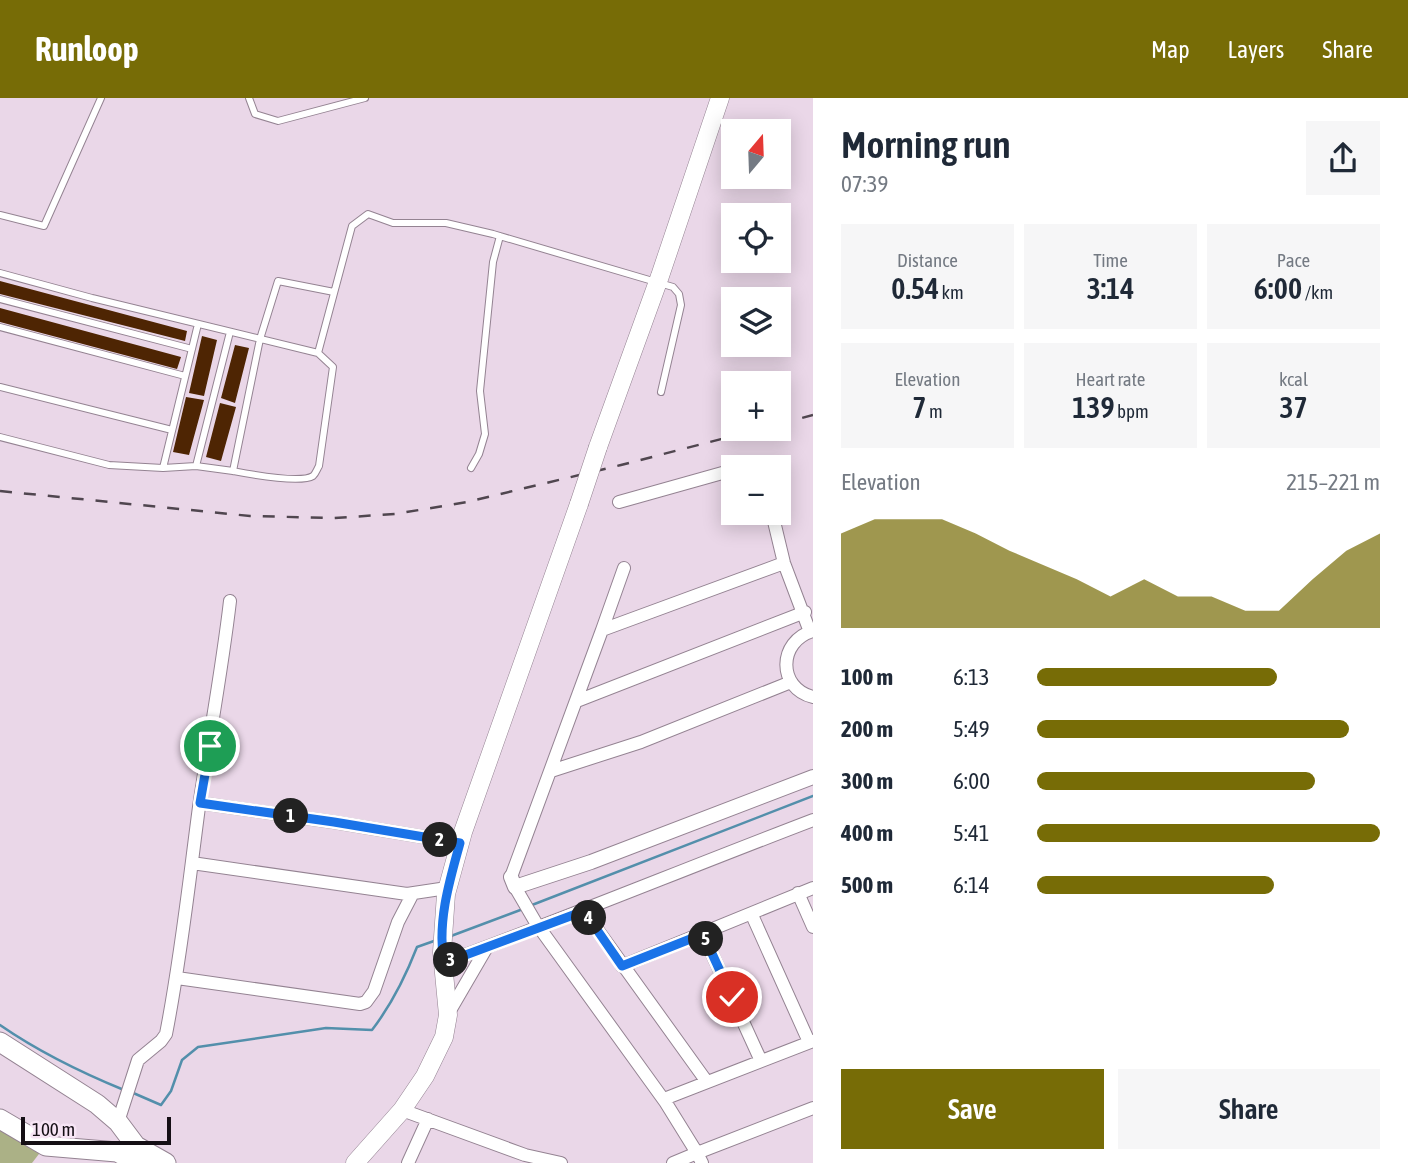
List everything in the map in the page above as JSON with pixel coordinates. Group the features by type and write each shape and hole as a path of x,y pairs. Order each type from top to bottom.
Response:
{"highway":[{"path":"0,1042 97,1104 118,1122 137,1154"},
{"path":"5,1124 46,1146 137,1154 166,1163"}],"main road":[{"path":"355,1163 402,1110 438,1054 444,1037 448,1015 443,957 447,891 460,843 720,98"}],"street":[{"path":"619,502 721,473"},
{"path":"775,525 784,563 812,631 800,636 788,652 786,662 791,682 798,690 813,697"},
{"path":"603,630 784,563"},
{"path":"624,568 513,882 538,925 664,1099 699,1158"},
{"path":"118,1122 138,1060 164,1038 177,978 230,601"},
{"path":"577,701 804,612"},
{"path":"551,771 641,742 791,682"},
{"path":"513,882 591,862 813,777"},
{"path":"200,803 460,843"},
{"path":"443,957 487,947 813,820"},
{"path":"192,863 412,895 447,891"},
{"path":"622,966 813,888"},
{"path":"798,893 813,927"},
{"path":"177,978 366,1003 374,991 398,922 412,895"},
{"path":"584,911 707,1082"},
{"path":"664,1099 811,1042 752,915"},
{"path":"703,934 761,1061"},
{"path":"448,1015 487,947"},
{"path":"673,1163 699,1158 813,1108"},
{"path":"402,1110 523,1159 561,1163"},
{"path":"408,1163 428,1119"}],"lane":[{"path":"0,215 44,226 101,98"},
{"path":"249,98 255,114 274,121 362,99"},
{"path":"318,353 352,226 368,214 393,223 446,223 500,236 658,281 677,290 681,305 662,392"},
{"path":"471,468 485,434 480,391 493,262 500,236"},
{"path":"0,273 318,353 333,367 318,466 311,477 278,479 196,466 163,468 109,465 0,438"},
{"path":"233,471 260,339 279,281 334,292"},
{"path":"0,299 192,349"},
{"path":"163,468 198,324"},
{"path":"0,327 185,376"},
{"path":"196,466 230,332"},
{"path":"0,387 172,430"}],"green space":[{"path":"0,1124 42,1150 32,1163 0,1163"}],"building":[{"path":"0,281 187,331 185,341 0,294"},
{"path":"0,308 181,357 177,369 0,322"},
{"path":"202,336 217,340 204,396 189,393"},
{"path":"235,345 249,348 235,403 221,398"},
{"path":"186,397 204,400 189,455 173,452"},
{"path":"220,403 236,407 221,461 206,457"}],"waterway":[{"path":"532,905 813,796"},
{"path":"451,936 523,909"},
{"path":"131,1092 161,1105 171,1091 182,1060 198,1047 326,1028 372,1030 397,990 417,947 434,941"},
{"path":"0,1025 60,1061 124,1090"}],"railway":[{"path":"791,421 813,415"},
{"path":"0,491 250,516 334,518 395,514 467,502 721,439"}],"route":[{"path":"210,746 200,803 460,843 446,894 442,952 444,963 584,911 622,966 703,934 732,997"}]}
